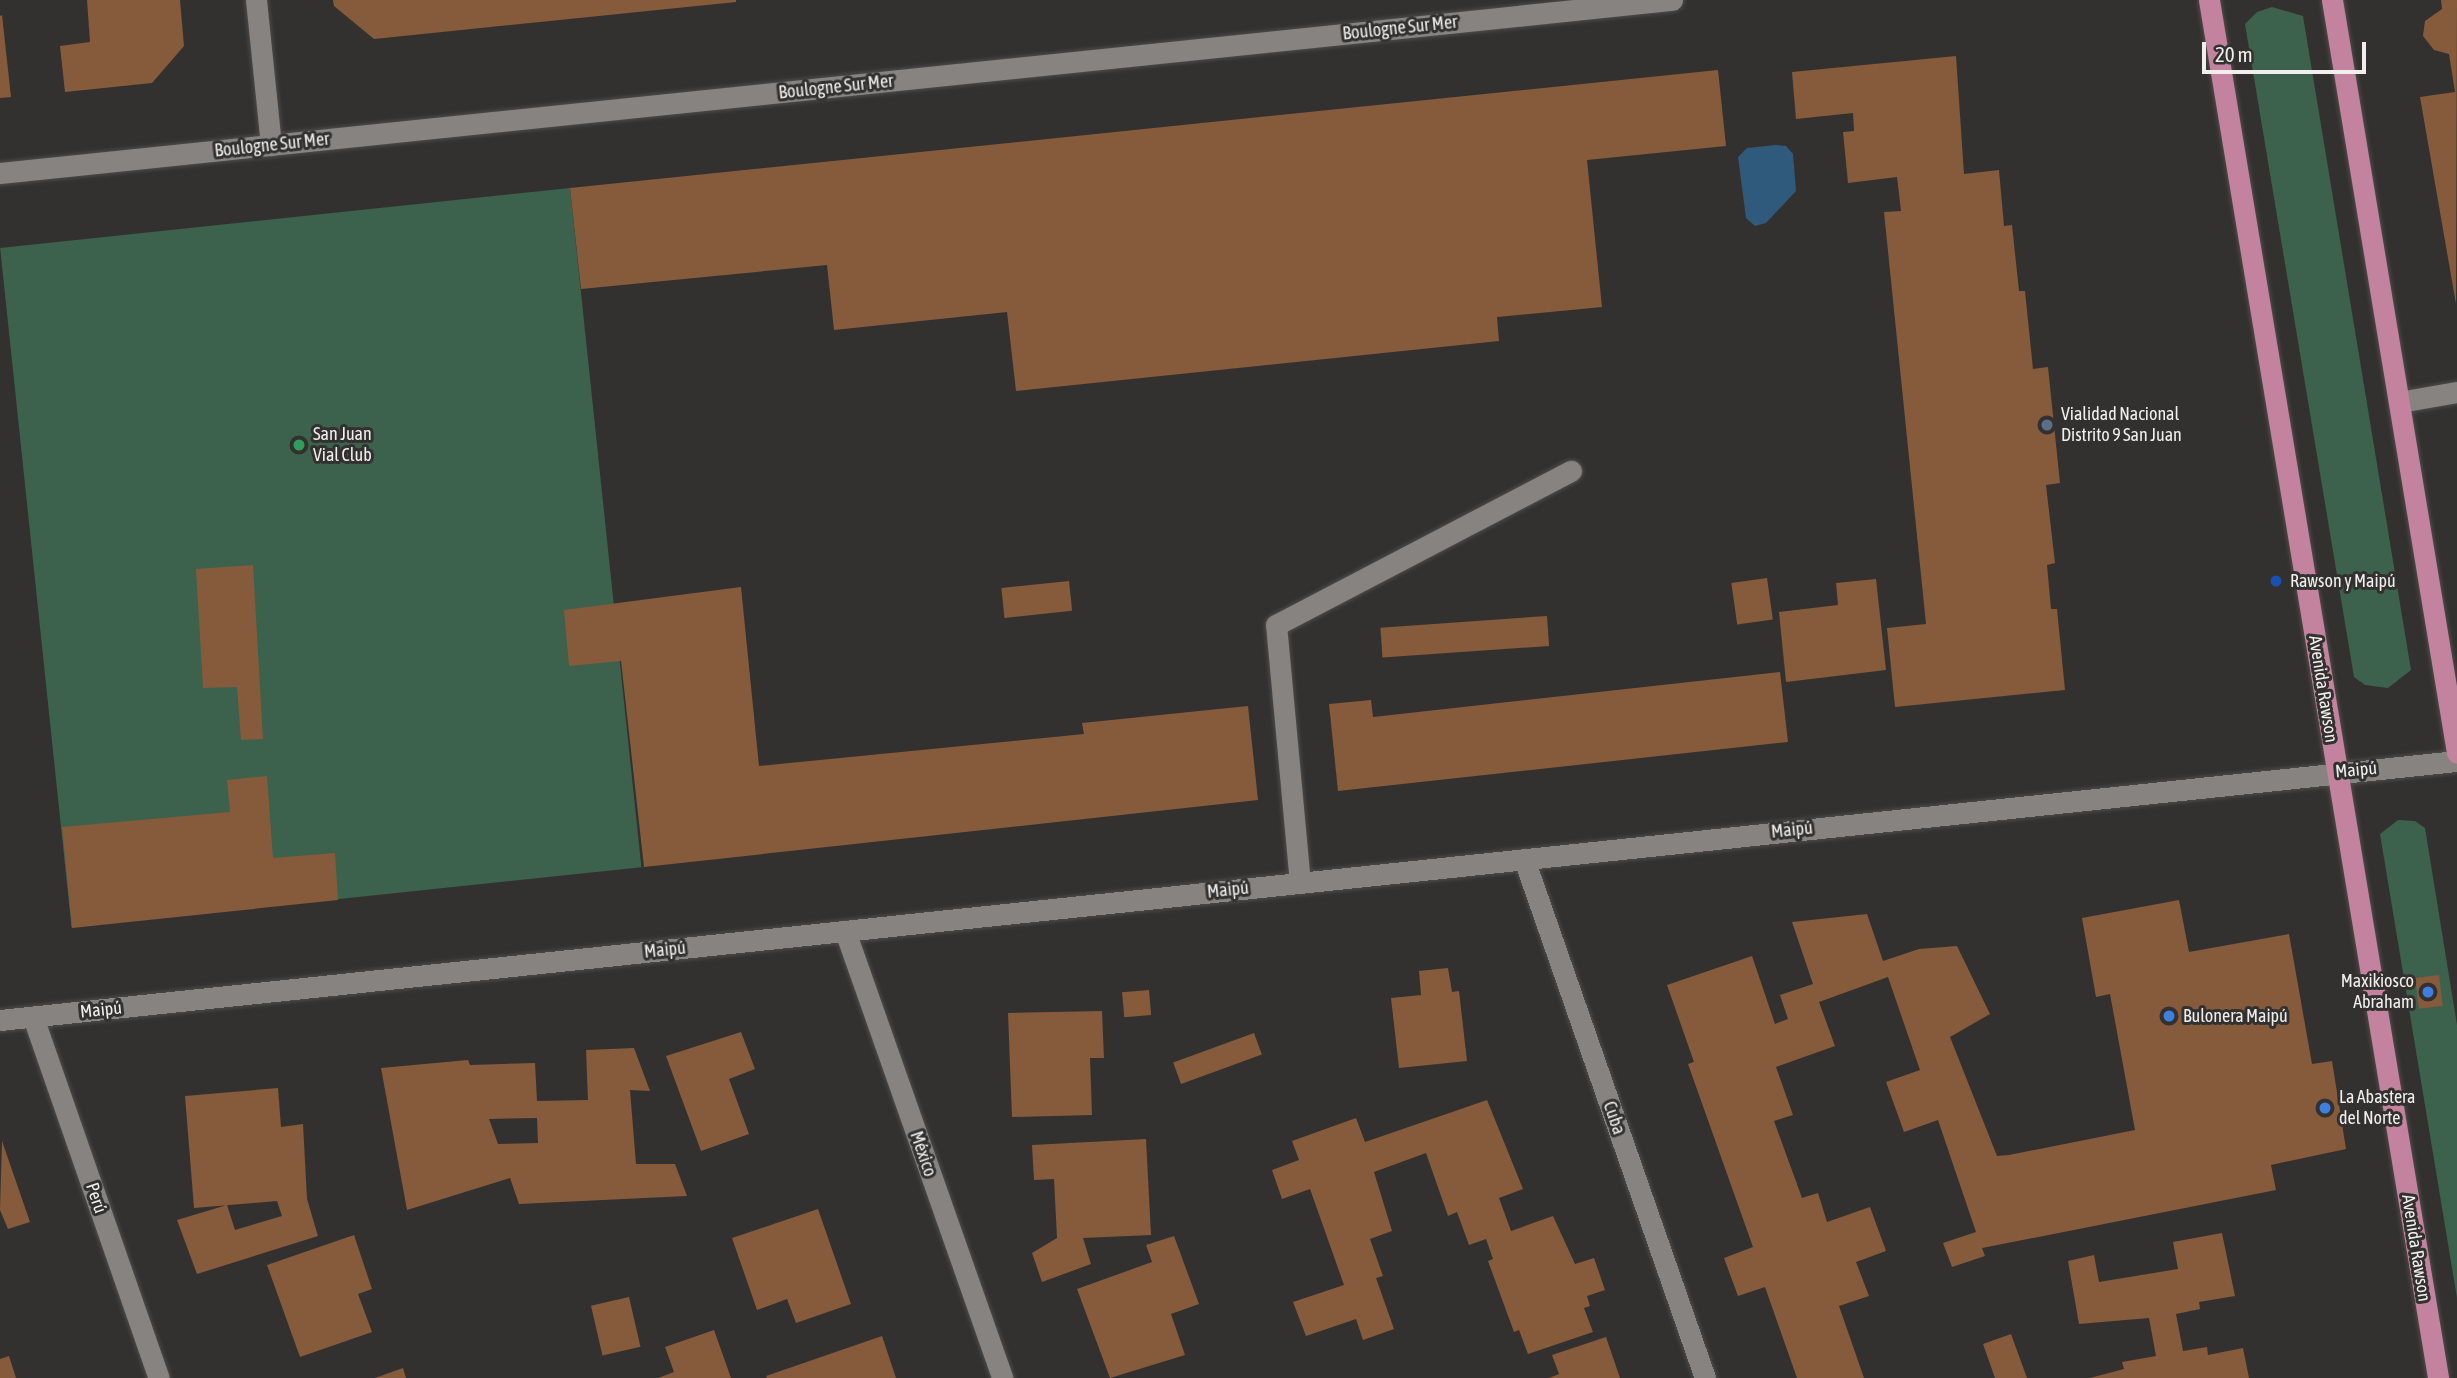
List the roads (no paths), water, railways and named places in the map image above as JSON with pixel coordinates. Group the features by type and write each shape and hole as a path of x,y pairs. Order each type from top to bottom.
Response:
{"main road":[{"name":"Avenida Rawson","path":"2209,0 2438,1378"},
{"path":"2332,0 2457,753"}],"street":[{"path":"256,0 271,145"},
{"name":"Boulogne Sur Mer","path":"0,173 1498,9 1672,0"},
{"path":"2399,402 2457,392"},
{"path":"1300,883 1276,625 1571,471"},
{"name":"Maipú","path":"0,1020 2457,761"},
{"name":"Cuba","path":"1524,859 1705,1378"},
{"name":"México","path":"845,931 1002,1378"},
{"name":"Perú","path":"33,1017 159,1378"}],"water":[{"path":"1786,146 1793,154 1796,191 1766,223 1755,226 1746,218 1738,157 1747,148"}],"place":[{"name":"Vialidad Nacional Distrito 9 San Juan","path":"2047,425"},
{"name":"San Juan Vial Club","path":"299,445"},
{"name":"Rawson y Maipú","path":"2276,581"},
{"name":"Maxikiosco Abraham","path":"2428,992"},
{"name":"Bulonera Maipú","path":"2169,1016"},
{"name":"La Abastera del Norte","path":"2325,1108"}]}
